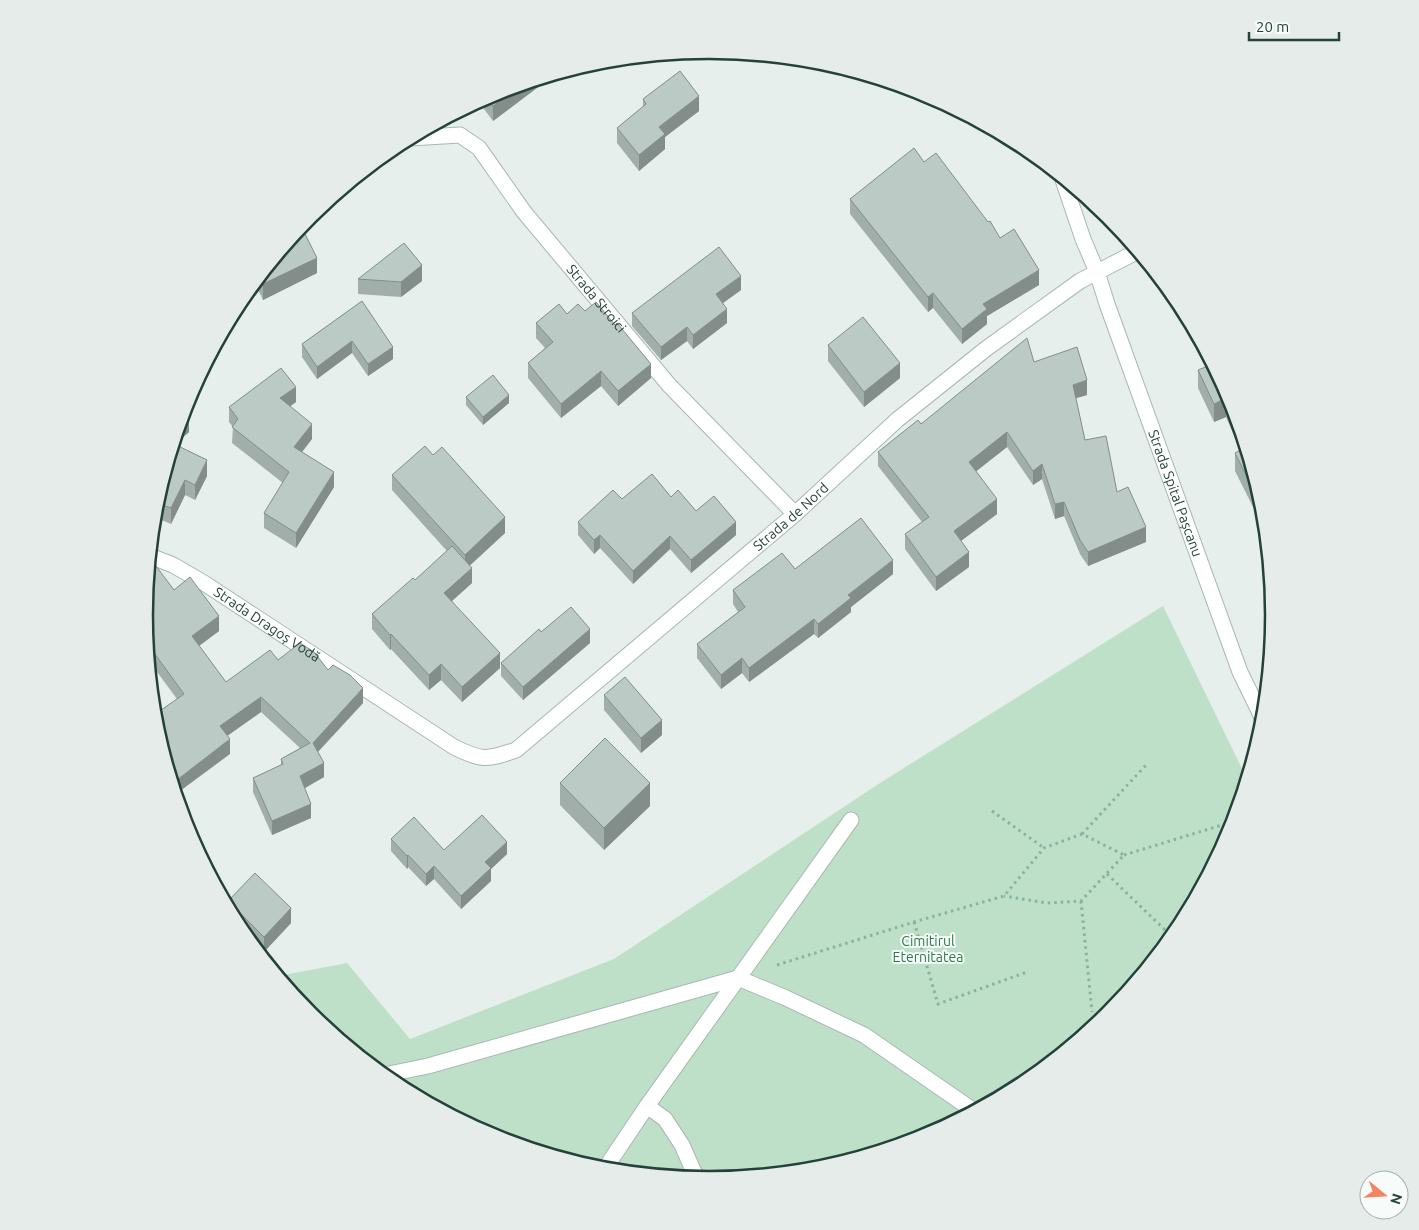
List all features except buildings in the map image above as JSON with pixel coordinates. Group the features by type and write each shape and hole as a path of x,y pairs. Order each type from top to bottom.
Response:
{"street":[{"name":"Strada Stroici","path":"424,137 460,135 479,148 524,212 669,385 795,514"},
{"name":"Strada Spital Pașcanu","path":"1066,189 1240,672 1258,706"},
{"path":"1097,272 1133,254"},
{"name":"Strada de Nord","path":"486,758 496,757 516,750 795,514 897,420 995,343 1080,281 1097,272"},
{"name":"Strada Dragoș Vodă","path":"156,558 173,565 204,583 454,747 468,754 486,758"},
{"path":"609,1162 647,1106 851,820"},
{"path":"393,1073 428,1066 738,978 786,998 864,1035 969,1107"},
{"path":"647,1106 665,1118 682,1145 693,1171"}],"path":[{"path":"1004,896 1044,848 1082,834 1146,765"},
{"path":"992,810 1044,848"},
{"path":"775,966 1004,896 1047,903 1081,901 1124,855 1224,824"},
{"path":"1082,834 1124,855"},
{"path":"1107,874 1166,931"},
{"path":"1081,901 1092,1012"},
{"path":"914,922 938,1004 1027,972"}],"green space":[{"name":"Cimitirul Eternitatea","path":"1163,606 1243,771 1223,828 1208,861 1172,924 1128,982 1076,1033 1019,1078 956,1114 888,1142 818,1161 746,1170 673,1170 601,1161 531,1142 463,1114 400,1078 343,1033 316,1008 285,975 347,963 410,1039 614,959 880,783"}]}
